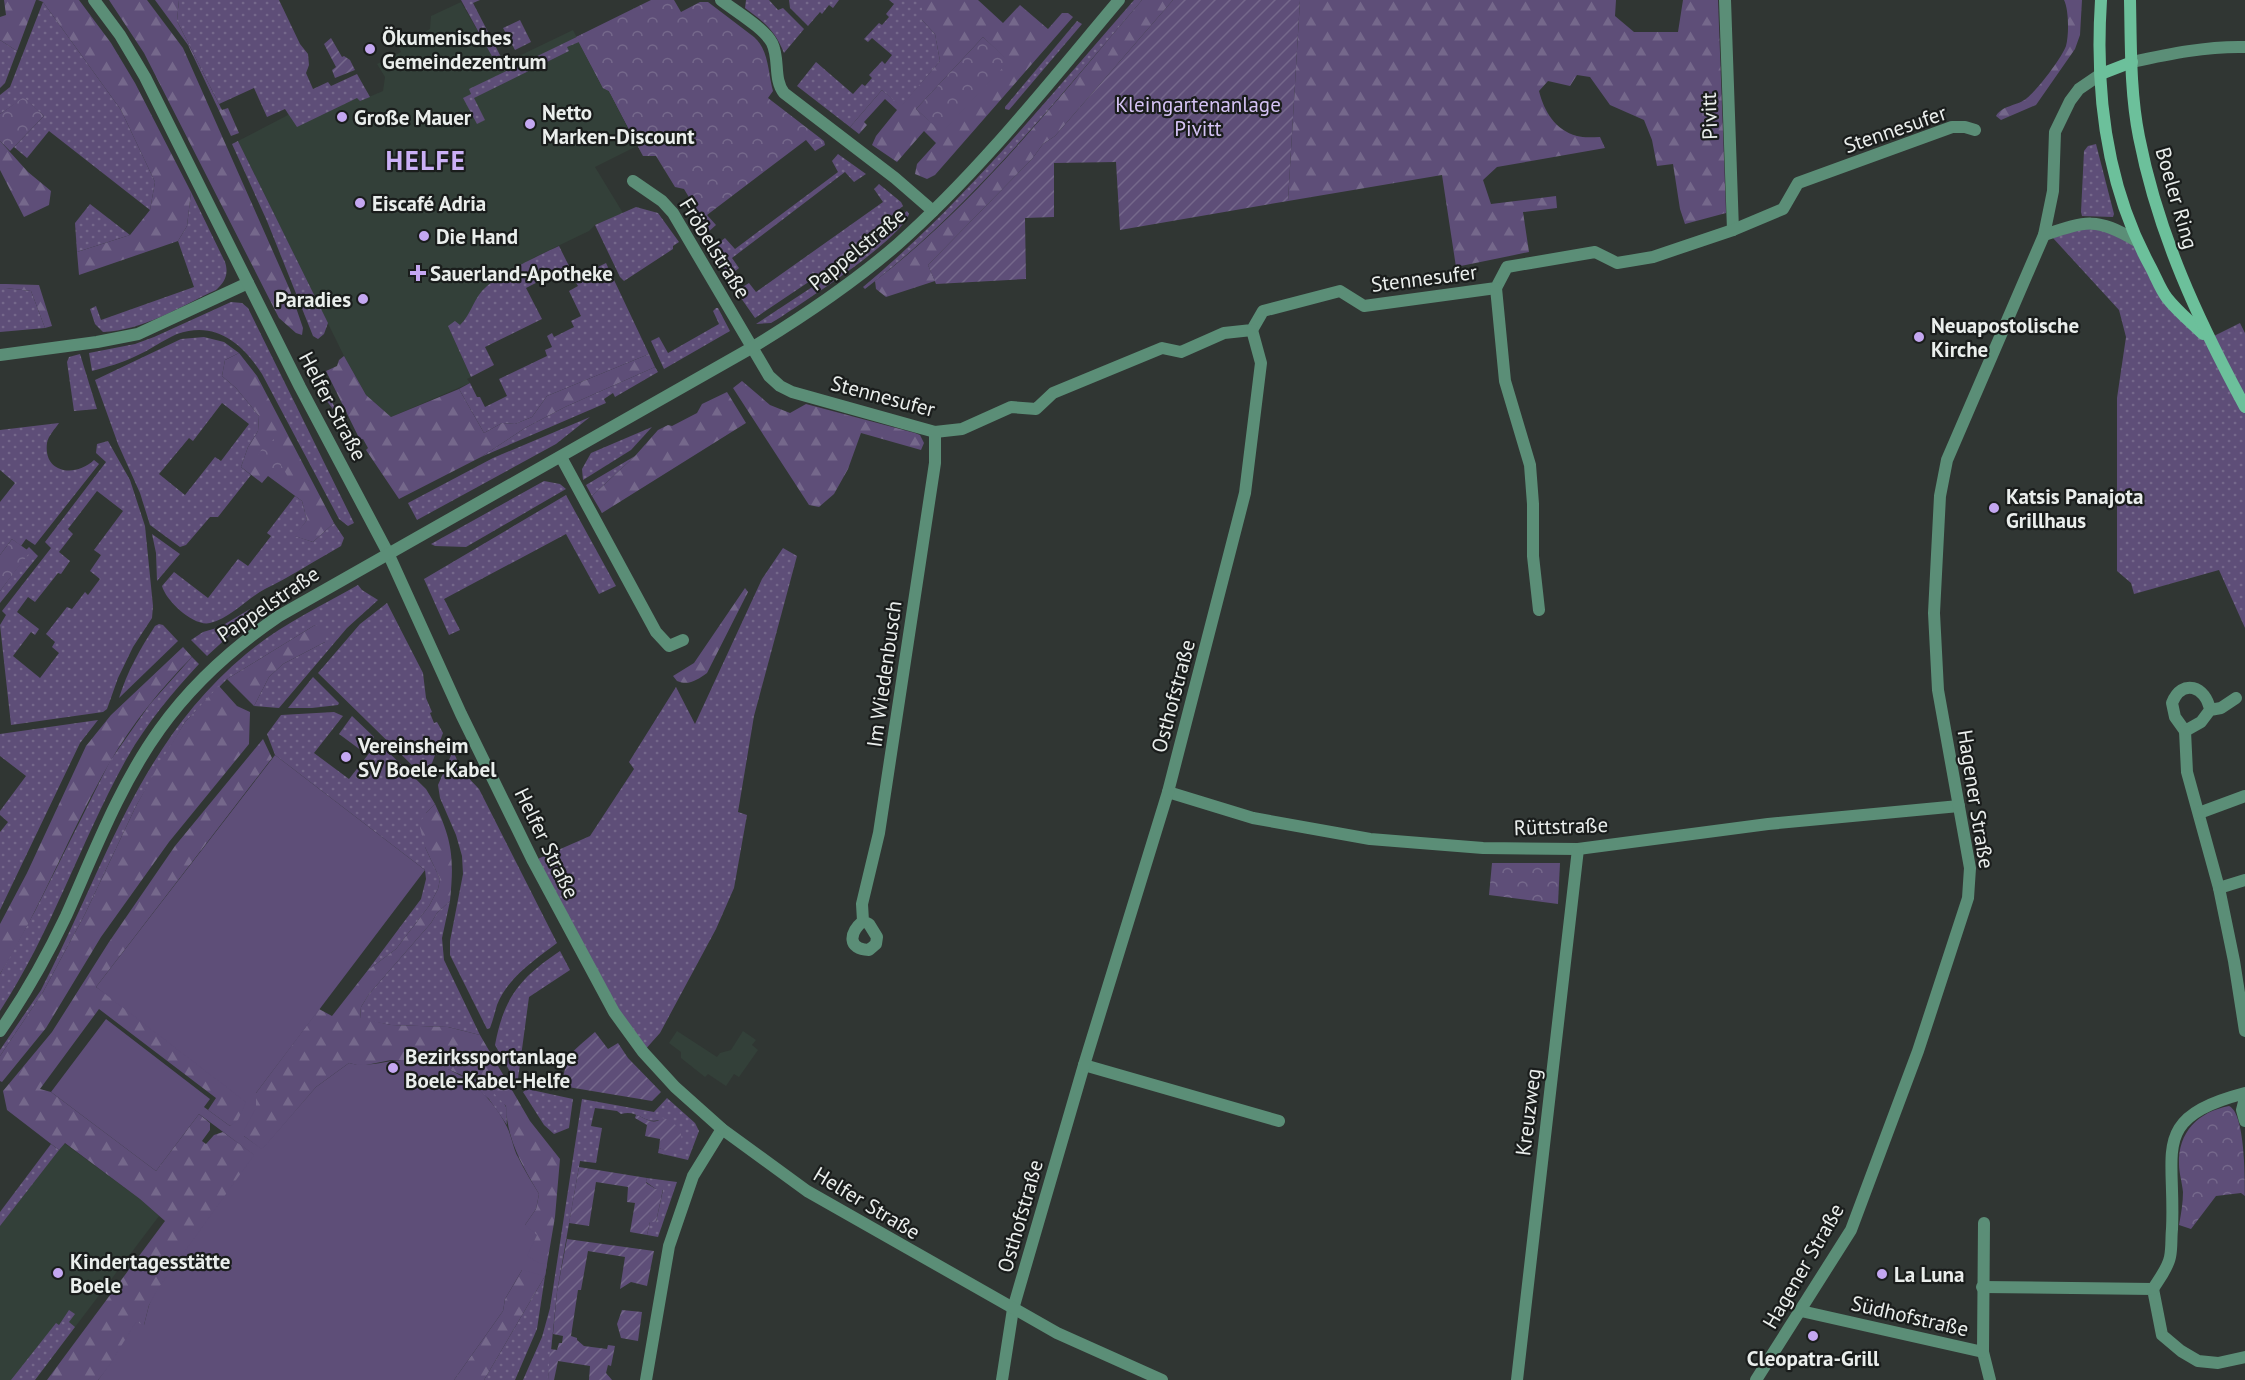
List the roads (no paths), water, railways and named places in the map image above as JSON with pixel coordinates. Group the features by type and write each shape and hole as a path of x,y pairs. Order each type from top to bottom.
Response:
{"main road":[{"path":"2101,0 2101,74"},
{"path":"2130,0 2132,62"},
{"name":"Hagener Straße","path":"2101,74 2132,62"},
{"name":"Boeler Ring","path":"2132,62 2139,136 2166,240 2208,339 2245,407"},
{"name":"Boeler Ring","path":"2101,74 2106,143 2114,178 2135,240 2167,299 2208,339"}],"street":[{"name":"Helfer Straße","path":"94,0 120,35 145,77 300,387 388,553 461,714 533,861 614,1012 643,1052 675,1087 722,1129 807,1191 1057,1334 1161,1380"},
{"path":"721,0 767,36 774,48 780,87 784,93 903,184 933,211"},
{"name":"Pappelstraße","path":"0,1031 50,948 126,785 159,731 182,700 217,662 279,616 753,347 819,305 860,275 933,211 994,146 1119,0"},
{"name":"Pivitt","path":"1725,0 1733,230"},
{"path":"2132,62 2168,54 2224,47 2245,47"},
{"name":"Hagener Straße","path":"1756,1380 1851,1230 1918,1051 1968,898 1970,868 1938,690 1934,613 1940,495 1947,460 2044,235 2053,191 2055,132 2074,95 2101,74"},
{"name":"Stennesufer","path":"753,347 769,376 780,386 792,392 935,432 962,429 1011,407 1036,409 1053,393 1162,348 1181,352 1224,333 1252,330 1263,311 1340,291 1364,306 1496,288 1508,267 1595,252 1617,262 1653,257 1733,230 1783,209 1797,183 1953,127 1975,130"},
{"name":"Fröbelstraße","path":"633,181 662,201 673,213 753,347"},
{"path":"2044,235 2074,225 2095,223 2111,226 2135,240"},
{"path":"0,355 98,342 138,334 248,283"},
{"path":"1496,288 1505,381 1530,465 1533,556 1539,610"},
{"name":"Osthofstraße","path":"1002,1380 1013,1309 1084,1065 1168,792 1245,493 1261,363 1252,330"},
{"name":"Im Wiedenbusch","path":"863,921 862,903 881,823 933,475 935,432"},
{"path":"561,457 656,632 669,646 683,639"},
{"path":"2210,710 2209,703 2200,691 2192,687 2185,688 2175,697 2172,711 2185,730 2187,772 2240,960 2245,1031"},
{"path":"2185,730 2200,722 2210,710 2221,708 2236,698"},
{"name":"Rüttstraße","path":"1168,792 1253,818 1370,838 1483,848 1578,849 1768,824 1959,806"},
{"path":"2199,813 2245,796"},
{"name":"Kreuzweg","path":"1517,1380 1578,849"},
{"path":"2219,888 2245,880"},
{"path":"1084,1065 1279,1121"},
{"path":"2245,1093 2210,1104 2193,1113 2178,1129 2173,1141 2170,1257 2153,1289 2162,1335 2181,1351 2198,1361 2218,1363 2245,1357"},
{"path":"2245,1098 2242,1110 2245,1121"},
{"path":"646,1380 669,1245 693,1176 722,1129"},
{"path":"1983,1352 1984,1223"},
{"path":"1982,1287 2153,1289"},
{"name":"Südhofstraße","path":"1801,1311 1983,1352 1990,1380"}],"place":[{"name":"Ökumenisches Gemeindezentrum","path":"370,49"},
{"name":"Große Mauer","path":"342,117"},
{"name":"Netto Marken-Discount","path":"530,124"},
{"name":"Eiscafé Adria","path":"360,203"},
{"name":"Die Hand","path":"424,236"},
{"name":"Sauerland-Apotheke","path":"418,273"},
{"name":"Paradies","path":"363,299"},
{"name":"Neuapostolische Kirche","path":"1919,337"},
{"name":"Katsis Panajota Grillhaus","path":"1994,508"},
{"name":"Vereinsheim SV Boele-Kabel","path":"346,757"},
{"name":"Bezirkssportanlage Boele-Kabel-Helfe","path":"393,1068"},
{"name":"Kindertagesstätte Boele","path":"58,1273"},
{"name":"La Luna","path":"1882,1274"},
{"name":"Cleopatra-Grill","path":"1813,1336"}],"district":[{"name":"HELFE","path":"426,160"}],"park label":[{"name":"Kleingartenanlage Pivitt","path":"1198,116"}]}
